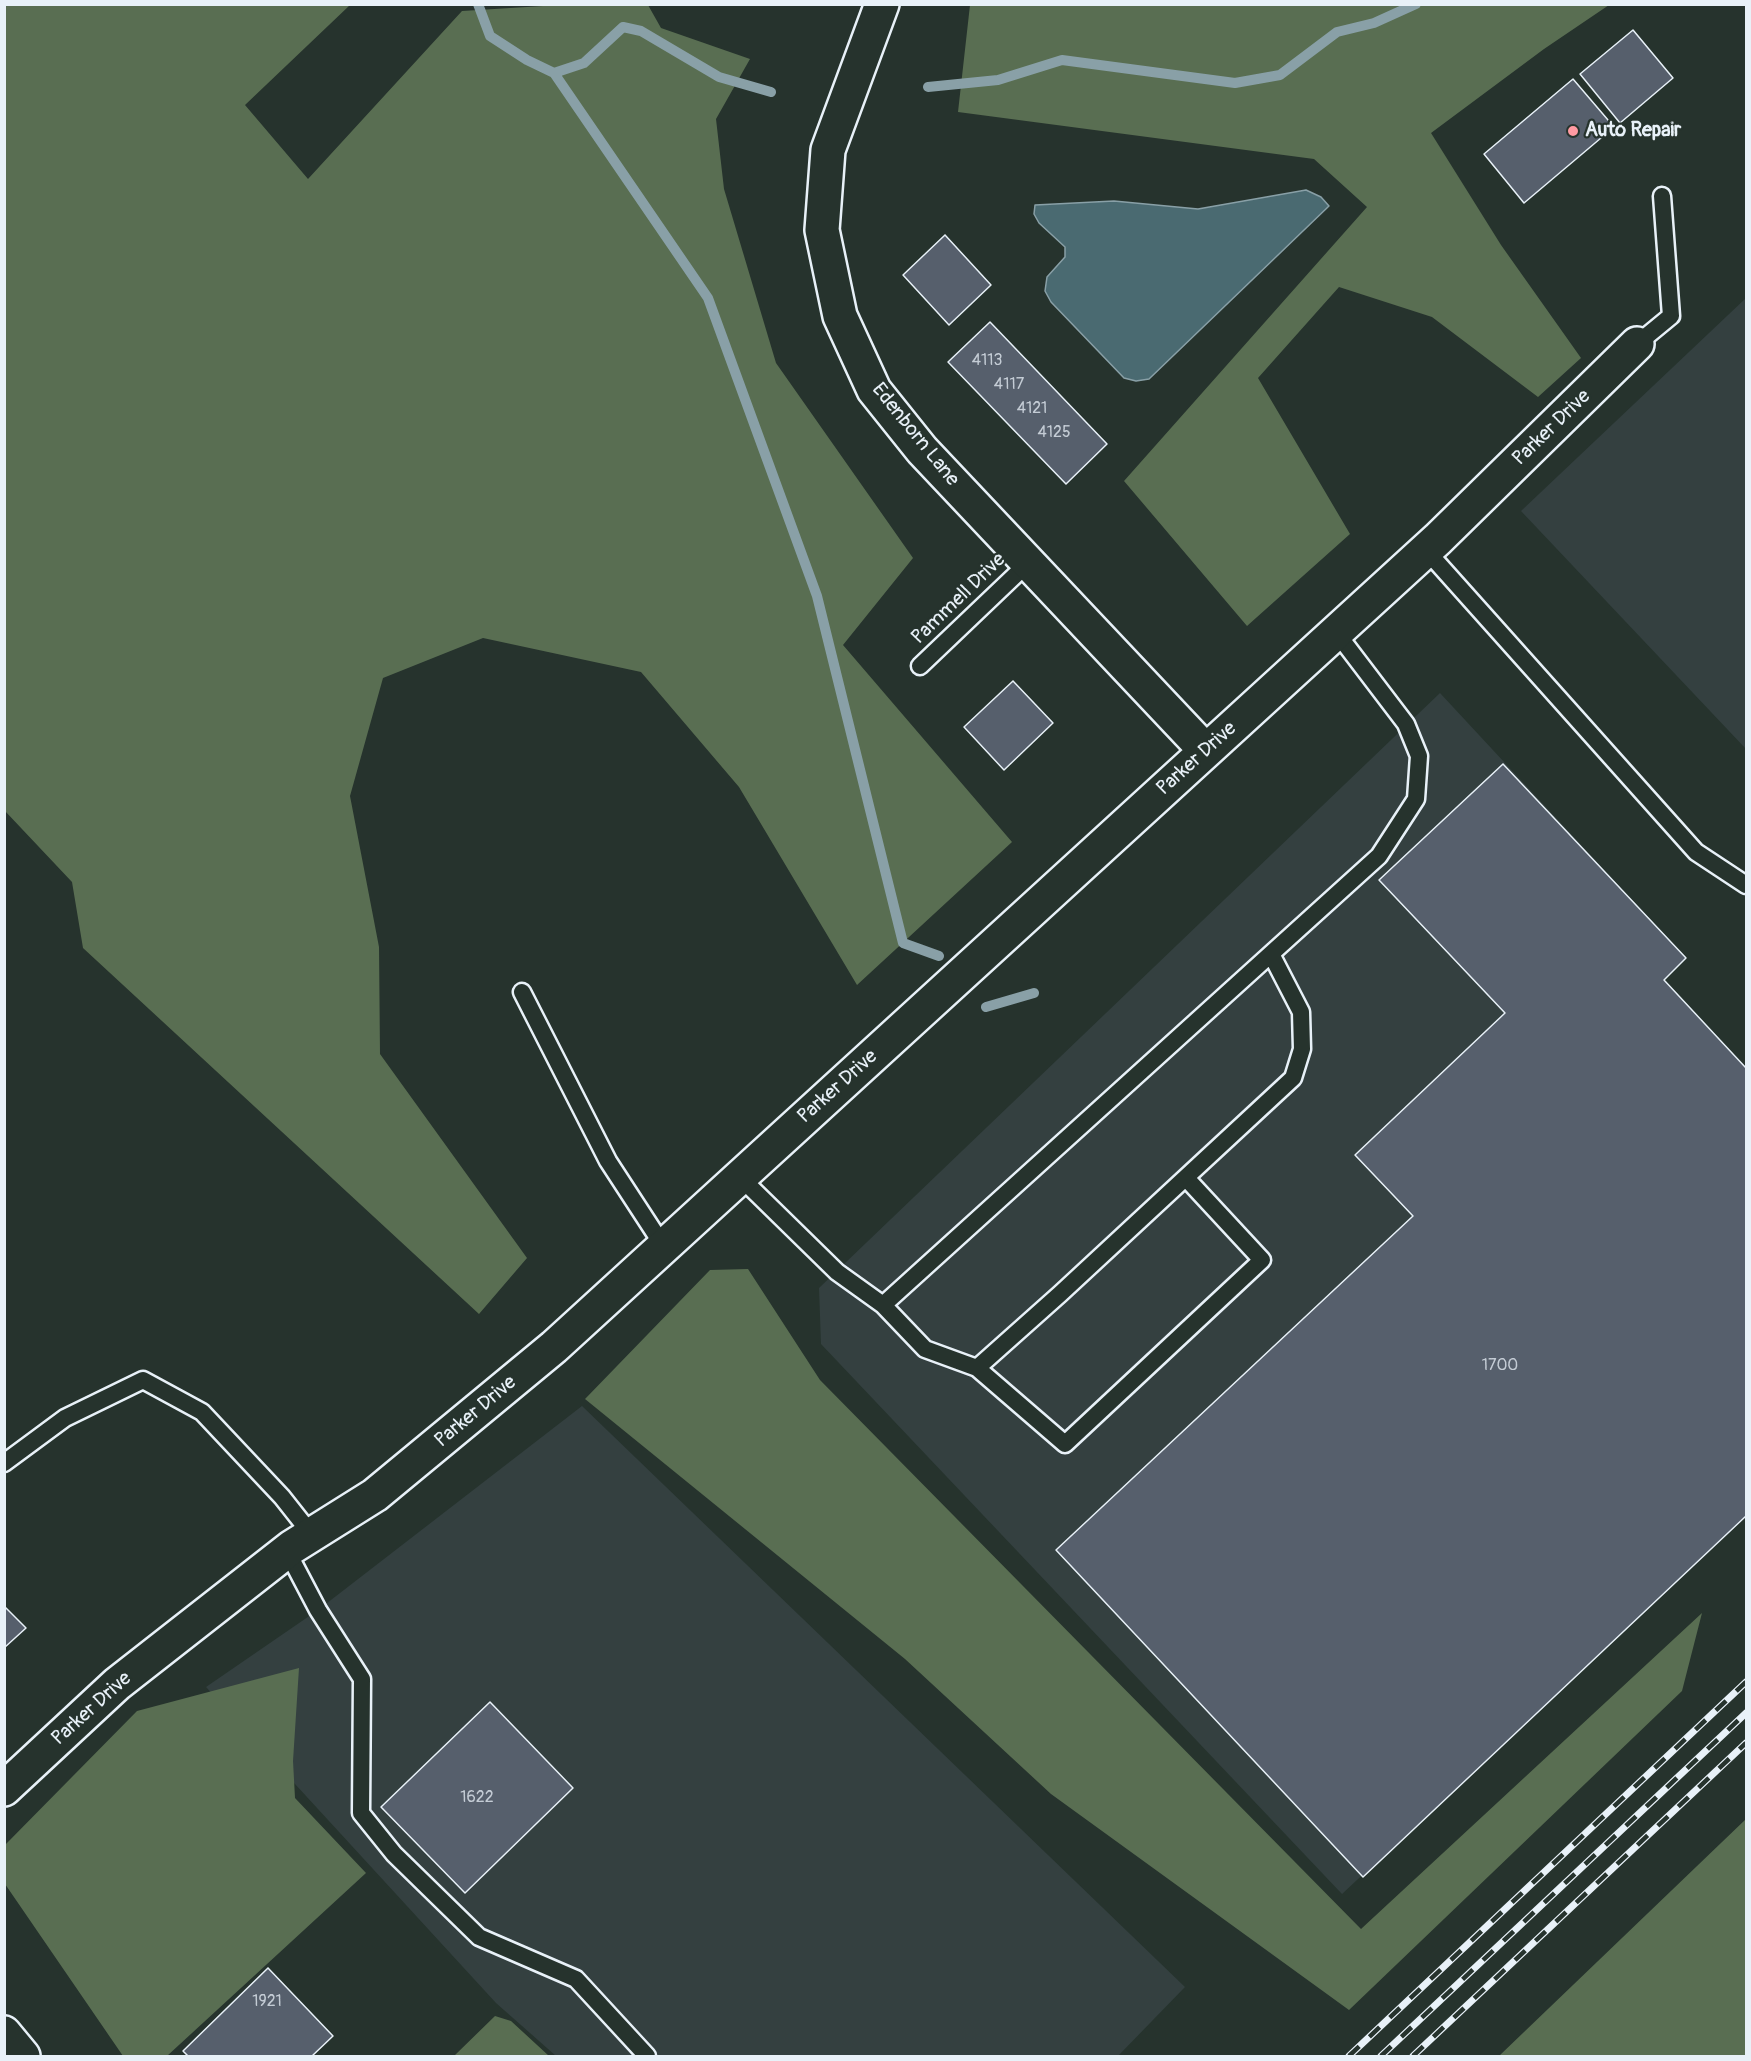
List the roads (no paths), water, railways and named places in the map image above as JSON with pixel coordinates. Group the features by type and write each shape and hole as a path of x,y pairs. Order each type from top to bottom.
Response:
{"street":[{"name":"Edenborn Lane","path":"882,4 828,150 822,230 840,316 874,390 922,450 1206,751"},
{"name":"Parker Drive","path":"4,1789 117,1684 299,1543 375,1495 554,1347 1426,550 1637,344"},
{"path":"4,2033 23,2056"}],"lane":[{"path":"1637,344 1671,316 1662,196"},
{"path":"1426,550 1696,852 1746,885"},
{"name":"Pammell Drive","path":"920,666 1028,563"},
{"path":"883,1305 1379,856 1416,799 1419,756 1406,724 1336,632"},
{"path":"977,1368 1293,1078 1302,1050 1301,1012 1270,954"},
{"path":"522,993 608,1161 664,1247"},
{"path":"740,1177 837,1272 883,1305 925,1349 977,1368 1065,1443 1262,1260 1186,1178"},
{"path":"4,1463 65,1418 143,1380 202,1412 282,1497 299,1543 318,1610 362,1679 362,1813 394,1854 479,1937 576,1979 647,2056"}],"water":[{"path":"1306,190 1321,197 1329,206 1149,379 1136,381 1124,378 1051,302 1045,291 1047,277 1065,257 1065,247 1039,223 1034,214 1035,205 1114,201 1198,209"}],"waterway":[{"path":"478,4 490,36 527,60 554,73 708,298 817,596 903,943 939,956"},
{"path":"928,87 998,80 1062,60 1235,83 1280,75 1337,32 1374,23 1416,4"},
{"path":"554,73 584,63 623,27 641,31 719,77 771,92"},
{"path":"986,1007 1034,993"}],"railway":[{"path":"1349,2056 1746,1682"},
{"path":"1381,2056 1746,1713"},
{"path":"1413,2056 1746,1743"}],"place":[{"name":"Auto Repair","path":"1573,131"}]}
